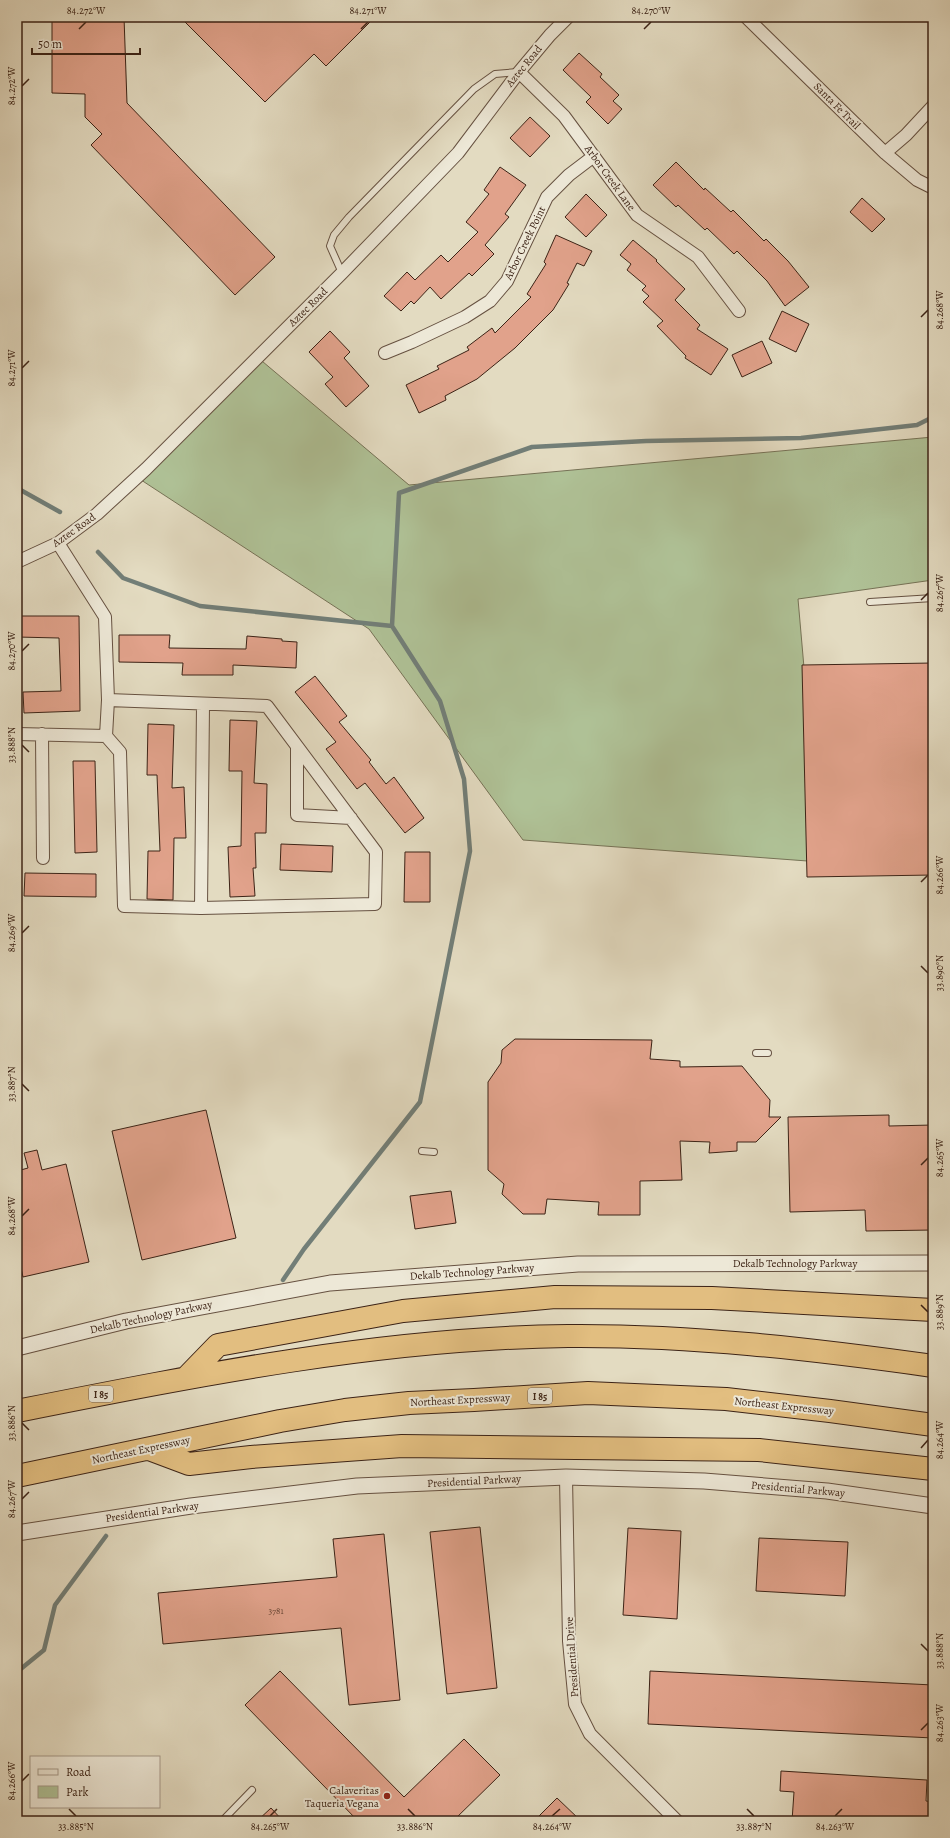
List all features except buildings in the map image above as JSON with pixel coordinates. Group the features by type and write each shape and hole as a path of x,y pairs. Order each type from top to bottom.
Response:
{"highway":[{"path":"186,1378 218,1345 403,1312 555,1297 712,1298 933,1310"},
{"name":"I 85","path":"17,1411 186,1378 406,1346 484,1339 568,1336 738,1343 839,1352 933,1366"},
{"name":"Northeast Expressway","path":"17,1476 280,1421 344,1410 409,1403 588,1393 726,1399 933,1425"},
{"path":"149,1449 189,1464 251,1457 402,1446 760,1450 933,1469"}],"street":[{"name":"Aztec Road","path":"17,562 58,543 98,514 146,470 342,273 458,153 519,72 550,35 568,17"},
{"name":"Santa Fe Trail","path":"746,17 885,153 917,180 933,188"},
{"name":"Arbor Creek Lane","path":"519,72 564,116 637,215 698,257 739,311"},
{"path":"885,153 906,135 933,106"},
{"name":"Arbor Creek Point","path":"385,353 465,317 490,301 507,281 547,197 570,175 594,156"},
{"path":"58,543 105,617 108,700 106,736 120,752 124,906 201,908 375,904 376,852 267,706 203,705 108,700"},
{"path":"201,908 203,705"},
{"path":"17,734 106,736"},
{"path":"42,734 43,858"},
{"path":"297,747 298,815 351,818"},
{"name":"Dekalb Technology Parkway","path":"17,1348 126,1320 330,1283 578,1264 933,1263"},
{"name":"Presidential Parkway","path":"17,1533 191,1506 357,1486 566,1477 704,1480 827,1491 933,1506"},
{"name":"Presidential Drive","path":"566,1477 569,1641 575,1704 590,1734 678,1821"}],"lane":[{"path":"342,273 330,246 334,235 349,217 474,89 495,74 519,72"},
{"path":"870,602 933,598"},
{"path":"756,1053 768,1053"},
{"path":"422,1152 434,1152"},
{"path":"222,1821 252,1790"}],"green space":[{"path":"256,356 409,485 933,437 933,580 798,599 821,862 523,840 369,629 135,476"}],"waterway":[{"path":"283,1280 304,1249 420,1102 470,851 464,779 440,701 392,626 399,493 532,447 646,441 801,438 917,425 933,417"},
{"path":"17,488 60,512"},
{"path":"98,552 123,578 200,606 392,626"},
{"path":"17,1672 44,1650 55,1605 106,1536"}],"place":[{"name":"Calaveritas Taqueria Vegana","path":"387,1796"}]}
